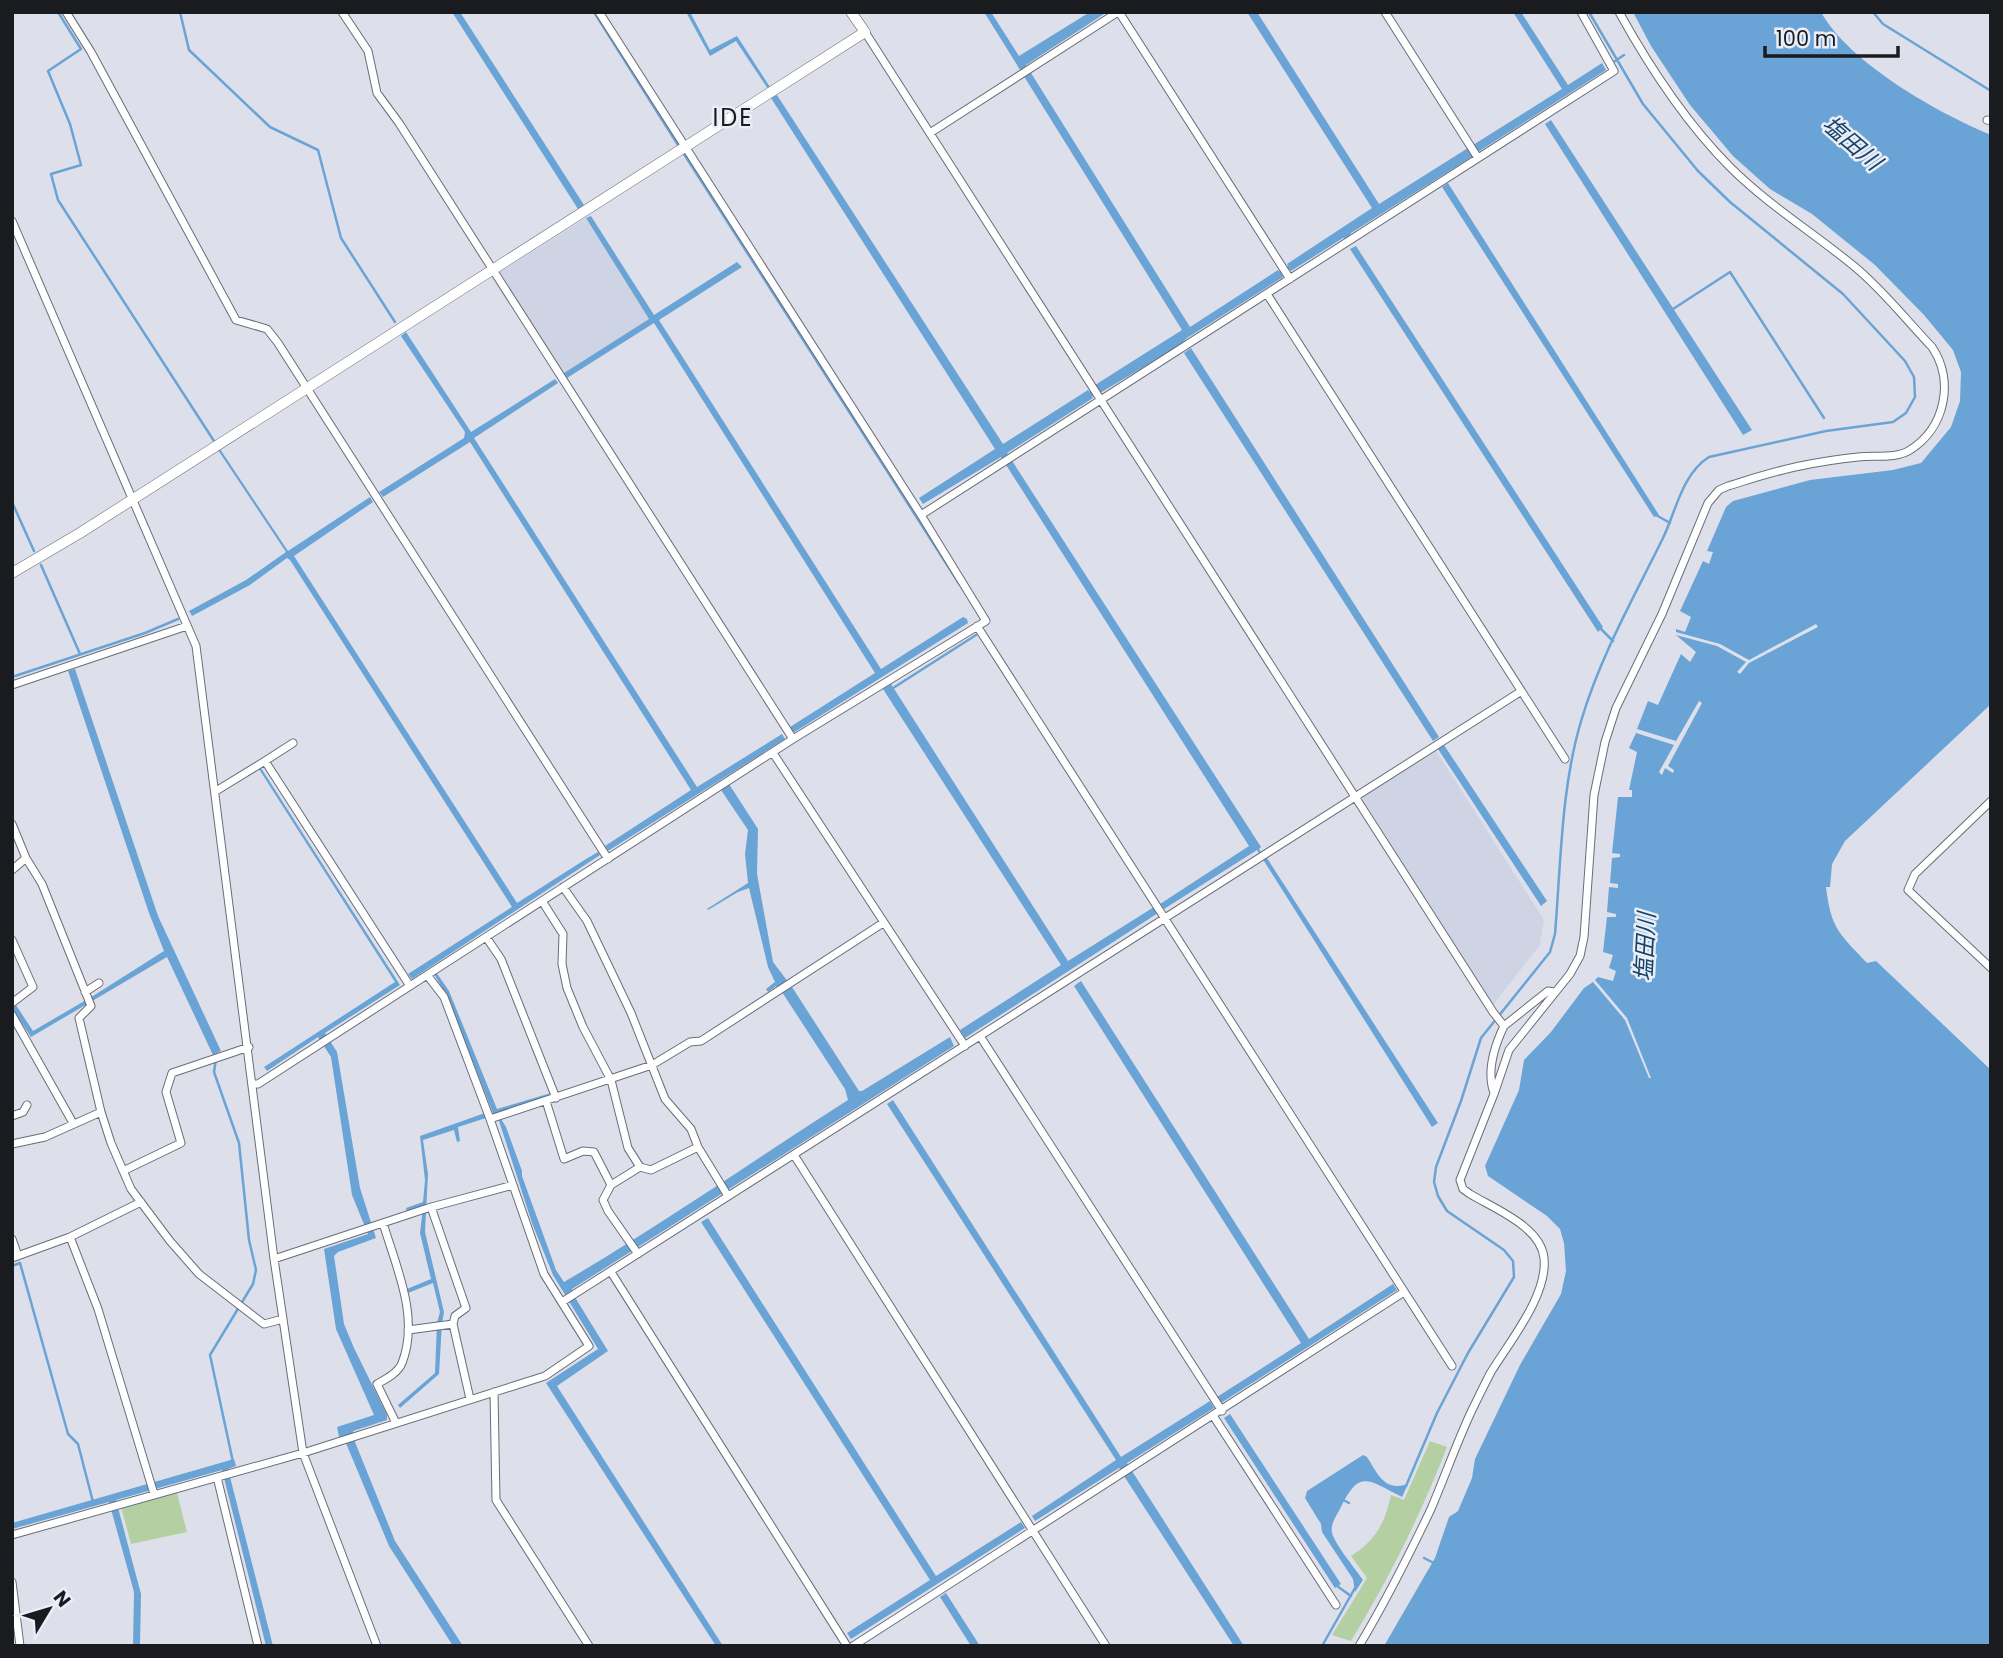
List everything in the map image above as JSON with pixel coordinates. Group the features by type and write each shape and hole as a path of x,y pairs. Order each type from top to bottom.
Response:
{"street":[{"path":"66,12 91,52 236,320 267,329 608,859"},
{"path":"342,12 368,51 377,93 382,102 399,123 494,270 793,739"},
{"path":"253,1084 258,1084 793,739 986,621 599,12"},
{"path":"851,12 1502,1024"},
{"path":"930,133 1119,12 1286,273"},
{"path":"1385,12 1475,153"},
{"path":"921,515 1002,464 1096,395 1184,347 1266,295 1286,273 1349,241 1442,182 1475,153 1544,116 1614,71 1581,12"},
{"path":"1360,1646 1383,1606 1431,1508 1490,1375 1544,1279 1544,1257 1539,1240 1529,1230 1471,1195 1460,1180 1509,1050 1570,974 1580,956 1584,937 1594,795 1605,742 1616,708 1662,614 1708,503 1719,490 1727,486 1798,466 1901,454 1910,450 1934,427 1943,408 1943,370 1932,347 1857,269 1751,187 1705,140 1653,70 1619,12"},
{"path":"12,573 134,499 865,33"},
{"path":"12,221 196,646 274,1259 303,1453 377,1646"},
{"path":"1266,295 1565,759"},
{"path":"12,685 187,626"},
{"path":"977,626 1452,1366"},
{"path":"564,1301 701,1214 727,1194 887,1096 960,1040 980,1036 1520,692"},
{"path":"216,791 293,743"},
{"path":"773,753 960,1040"},
{"path":"265,761 410,986"},
{"path":"1991,801 1915,874 1908,890 1991,968"},
{"path":"12,824 26,858 42,884 91,1006 79,1018 101,1112 131,1189 199,1274 264,1324 283,1320"},
{"path":"12,870 26,858"},
{"path":"563,887 587,921 631,1013 665,1099 691,1129 698,1147 727,1194"},
{"path":"542,901 563,934 562,964 567,988 583,1027 611,1080 628,1148 640,1167 651,1170 698,1147"},
{"path":"496,1117 652,1065 690,1042 701,1041 883,923"},
{"path":"486,937 501,959 556,1098"},
{"path":"12,940 33,988 14,1002"},
{"path":"12,1535 303,1453 545,1376 589,1346 564,1301 544,1275 513,1185 496,1117 444,997 427,975"},
{"path":"86,994 99,983"},
{"path":"1494,1094 1491,1084 1494,1048 1502,1024 1548,991 1554,992"},
{"path":"12,1015 73,1123"},
{"path":"980,1036 1222,1406"},
{"path":"123,1171 181,1143 166,1092 172,1073 249,1047"},
{"path":"546,1101 564,1159 583,1151 594,1152 611,1185"},
{"path":"12,1116 23,1112 27,1105"},
{"path":"12,1144 45,1137 101,1112"},
{"path":"794,1155 1106,1646"},
{"path":"638,1254 603,1200 611,1185 640,1167"},
{"path":"274,1259 427,1208 513,1185"},
{"path":"12,1239 15,1257 69,1237 141,1202"},
{"path":"427,1208 466,1308 455,1316 453,1324 470,1399"},
{"path":"383,1223 407,1303 408,1330 401,1365 390,1377 377,1384 396,1423"},
{"path":"69,1237 98,1309 154,1494"},
{"path":"611,1272 847,1646"},
{"path":"853,1646 1214,1416 1222,1406 1404,1292"},
{"path":"408,1330 453,1324"},
{"path":"494,1392 496,1500 589,1646"},
{"path":"1214,1416 1336,1605"},
{"path":"220,1477 258,1646"},
{"path":"12,1582 20,1646"}],"shaded area":[{"path":"586,218 649,319 564,373 500,272"},
{"path":"1435,749 1544,920 1540,945 1493,1005 1361,797"}],"green space":[{"path":"1430,1441 1447,1447 1404,1546 1351,1641 1332,1635 1367,1578 1351,1556 1367,1544 1378,1530 1391,1495 1404,1500"},
{"path":"177,1493 187,1532 131,1544 121,1507"}],"water":[{"path":"452,12 460,12 584,205 578,209"},
{"path":"686,12 690,12 710,50 737,36 770,87 768,89 736,41 710,56"},
{"path":"984,12 991,12 1019,56 1090,12 1107,12 1026,65 1190,327 1278,270 1280,272 1287,264 1372,208 1247,12 1257,12 1379,204 1468,148 1473,156 1351,233 1348,239 1343,238 1291,271 1289,269 1282,274 1283,277 1187,338 1179,346 1098,392 1093,398 1007,453 1261,847 1259,849 1265,859 1267,858 1438,1123 1432,1127 1257,850 1164,909 1160,904 1249,846 1001,457 923,504 919,498 995,449 771,98 777,95 1003,444 1088,390 1090,392 1096,388 1095,385 1182,330"},
{"path":"1513,12 1521,12 1568,85 1602,63 1606,70 1478,152 1473,145 1562,89"},
{"name":"塩田川","path":"1633,12 1821,12 1834,31 1873,68 1921,100 1991,135 1990,705 1845,841 1832,864 1830,887 1826,887 1834,922 1849,944 1867,963 1876,961 1991,1070 1991,1646 1384,1646 1435,1558 1449,1517 1458,1511 1472,1478 1475,1459 1520,1365 1561,1294 1566,1271 1560,1229 1547,1216 1488,1176 1485,1166 1519,1090 1524,1060 1551,1032 1584,988 1593,982 1625,1020 1651,1078 1627,1018 1595,980 1598,977 1613,981 1616,971 1609,968 1613,955 1603,952 1607,917 1616,917 1616,914 1607,912 1609,887 1618,888 1618,884 1610,883 1612,858 1620,857 1620,854 1612,853 1618,797 1632,797 1632,790 1629,790 1637,752 1629,748 1636,733 1674,745 1659,772 1662,775 1665,768 1673,773 1674,770 1668,766 1702,703 1699,701 1676,741 1637,729 1648,701 1658,705 1681,654 1690,662 1696,652 1676,635 1717,646 1746,662 1737,672 1740,674 1749,663 1818,627 1816,624 1749,660 1720,644 1676,632 1676,629 1685,632 1691,617 1680,611 1703,561 1709,564 1713,552 1707,551 1726,507 1733,501 1810,480 1893,470 1921,463 1951,427 1960,401 1961,372 1953,350 1924,315 1875,265 1812,214 1770,189 1733,156 1690,105 1651,46"},
{"path":"1551,120 1752,430 1743,435 1545,124"},
{"path":"1448,183 1659,515 1654,517 1442,187"},
{"path":"591,216 654,315 737,262 742,267 659,320 881,669 963,617 967,619 968,623 793,733 790,727 875,673 654,323 567,378 564,373 649,319 586,218"},
{"path":"1356,246 1603,627 1598,632 1350,249"},
{"path":"406,332 471,432 555,379 558,383 474,438 697,787 782,734 785,739 608,851 605,846 691,790 470,442 383,497 379,492 464,438 465,432 401,336"},
{"path":"1191,348 1439,737 1433,741 1184,353"},
{"path":"220,449 288,551 370,497 373,502 294,556 517,903 598,852 600,855 412,979 408,974 512,907 290,560 287,558 250,585 192,616 189,611 246,580 286,552 218,450"},
{"path":"75,669 158,916 221,1051 213,1055 167,957 31,1037 12,1008 12,999 33,1031 164,951 68,671"},
{"path":"891,684 1068,961 1154,907 1158,913 965,1038 960,1030 1061,965 883,689"},
{"path":"1444,745 1547,901 1541,906 1438,749"},
{"path":"261,768 400,985 325,1033 337,1052 360,1188 376,1238 338,1252 334,1256 344,1324 387,1415 387,1420 353,1431 355,1442 395,1541 463,1646 453,1646 389,1546 343,1436 339,1437 337,1427 374,1415 336,1329 324,1249 368,1234 352,1195 331,1057 318,1037 267,1071 264,1067 395,982 259,769"},
{"path":"729,784 758,829 757,874 773,962 859,1091 950,1037 954,1046 572,1289 608,1351 557,1386 723,1646 716,1646 546,1383 598,1349 553,1275 532,1223 499,1121 493,1113 447,996 434,974 436,972 449,991 497,1109 551,1093 552,1095 498,1114 506,1127 556,1270 564,1282 848,1100 845,1089 782,992 776,986 768,992 766,989 775,982 768,967 749,888 707,909 748,883 745,854 748,830 721,790"},
{"path":"1081,981 1309,1339 1393,1284 1397,1290 1221,1403 1217,1397 1301,1343 1074,986"},
{"path":"893,1100 1121,1457 1210,1401 1214,1408 1127,1463 1129,1467 1122,1471 1119,1468 1035,1521 1032,1516 1116,1460 887,1104"},
{"path":"485,1113 486,1118 458,1127 460,1141 457,1142 454,1130 423,1140 428,1174 425,1232 444,1312 439,1374 400,1408 398,1405 435,1373 440,1312 433,1283 408,1293 407,1289 431,1279 420,1233 423,1207 407,1212 406,1208 423,1202 425,1180 420,1136"},
{"path":"708,1218 936,1576 1021,1522 1025,1528 851,1639 847,1633 930,1580 701,1222"},
{"path":"1230,1414 1341,1584 1335,1588 1224,1418"},
{"path":"1363,1455 1387,1483 1393,1486 1408,1484 1402,1497 1373,1483 1360,1482 1348,1495 1334,1520 1334,1538 1363,1580 1355,1592 1353,1579 1322,1532 1321,1524 1305,1498 1307,1491"},
{"path":"234,1459 236,1466 228,1469 273,1646 266,1646 222,1470 116,1500 141,1594 140,1646 133,1646 134,1592 109,1502 12,1529 12,1523"},
{"path":"1132,1471 1244,1646 1234,1646 1124,1476"},
{"path":"946,1593 980,1646 971,1646 940,1597"}],"waterway":[{"path":"58,12 81,49 48,71 70,124 81,165 51,174 58,200 214,441"},
{"path":"180,12 189,50 270,127 318,150 341,238 395,322"},
{"path":"594,12 678,145"},
{"path":"1406,1486 1437,1413 1468,1353 1514,1277 1513,1261 1504,1250 1447,1211 1434,1182 1436,1167 1481,1038 1550,952 1555,934 1570,770 1582,718 1608,649 1663,538 1686,483 1700,464 1709,457 1826,431 1893,422 1906,413 1915,397 1914,377 1905,361 1843,294 1730,202 1698,171 1643,104 1589,12"},
{"path":"1873,12 1883,24 1991,91"},
{"path":"1615,61 1624,55"},
{"path":"684,154 960,585"},
{"path":"1673,309 1730,272 1824,418"},
{"path":"12,502 34,551"},
{"path":"1656,515 1670,523"},
{"path":"41,565 80,654"},
{"path":"12,677 145,633 178,619"},
{"path":"1599,627 1613,641"},
{"path":"890,690 976,635"},
{"path":"216,1059 214,1072 239,1143 249,1240 256,1270 253,1284 210,1355 233,1462"},
{"path":"12,1266 20,1263 68,1434 78,1444 93,1502"},
{"path":"1341,1499 1349,1503"},
{"path":"1424,1558 1434,1563"},
{"path":"1337,1586 1351,1596"},
{"path":"1322,1646 1355,1588"}],"district":[{"name":"IDE","path":"733,118"}]}
